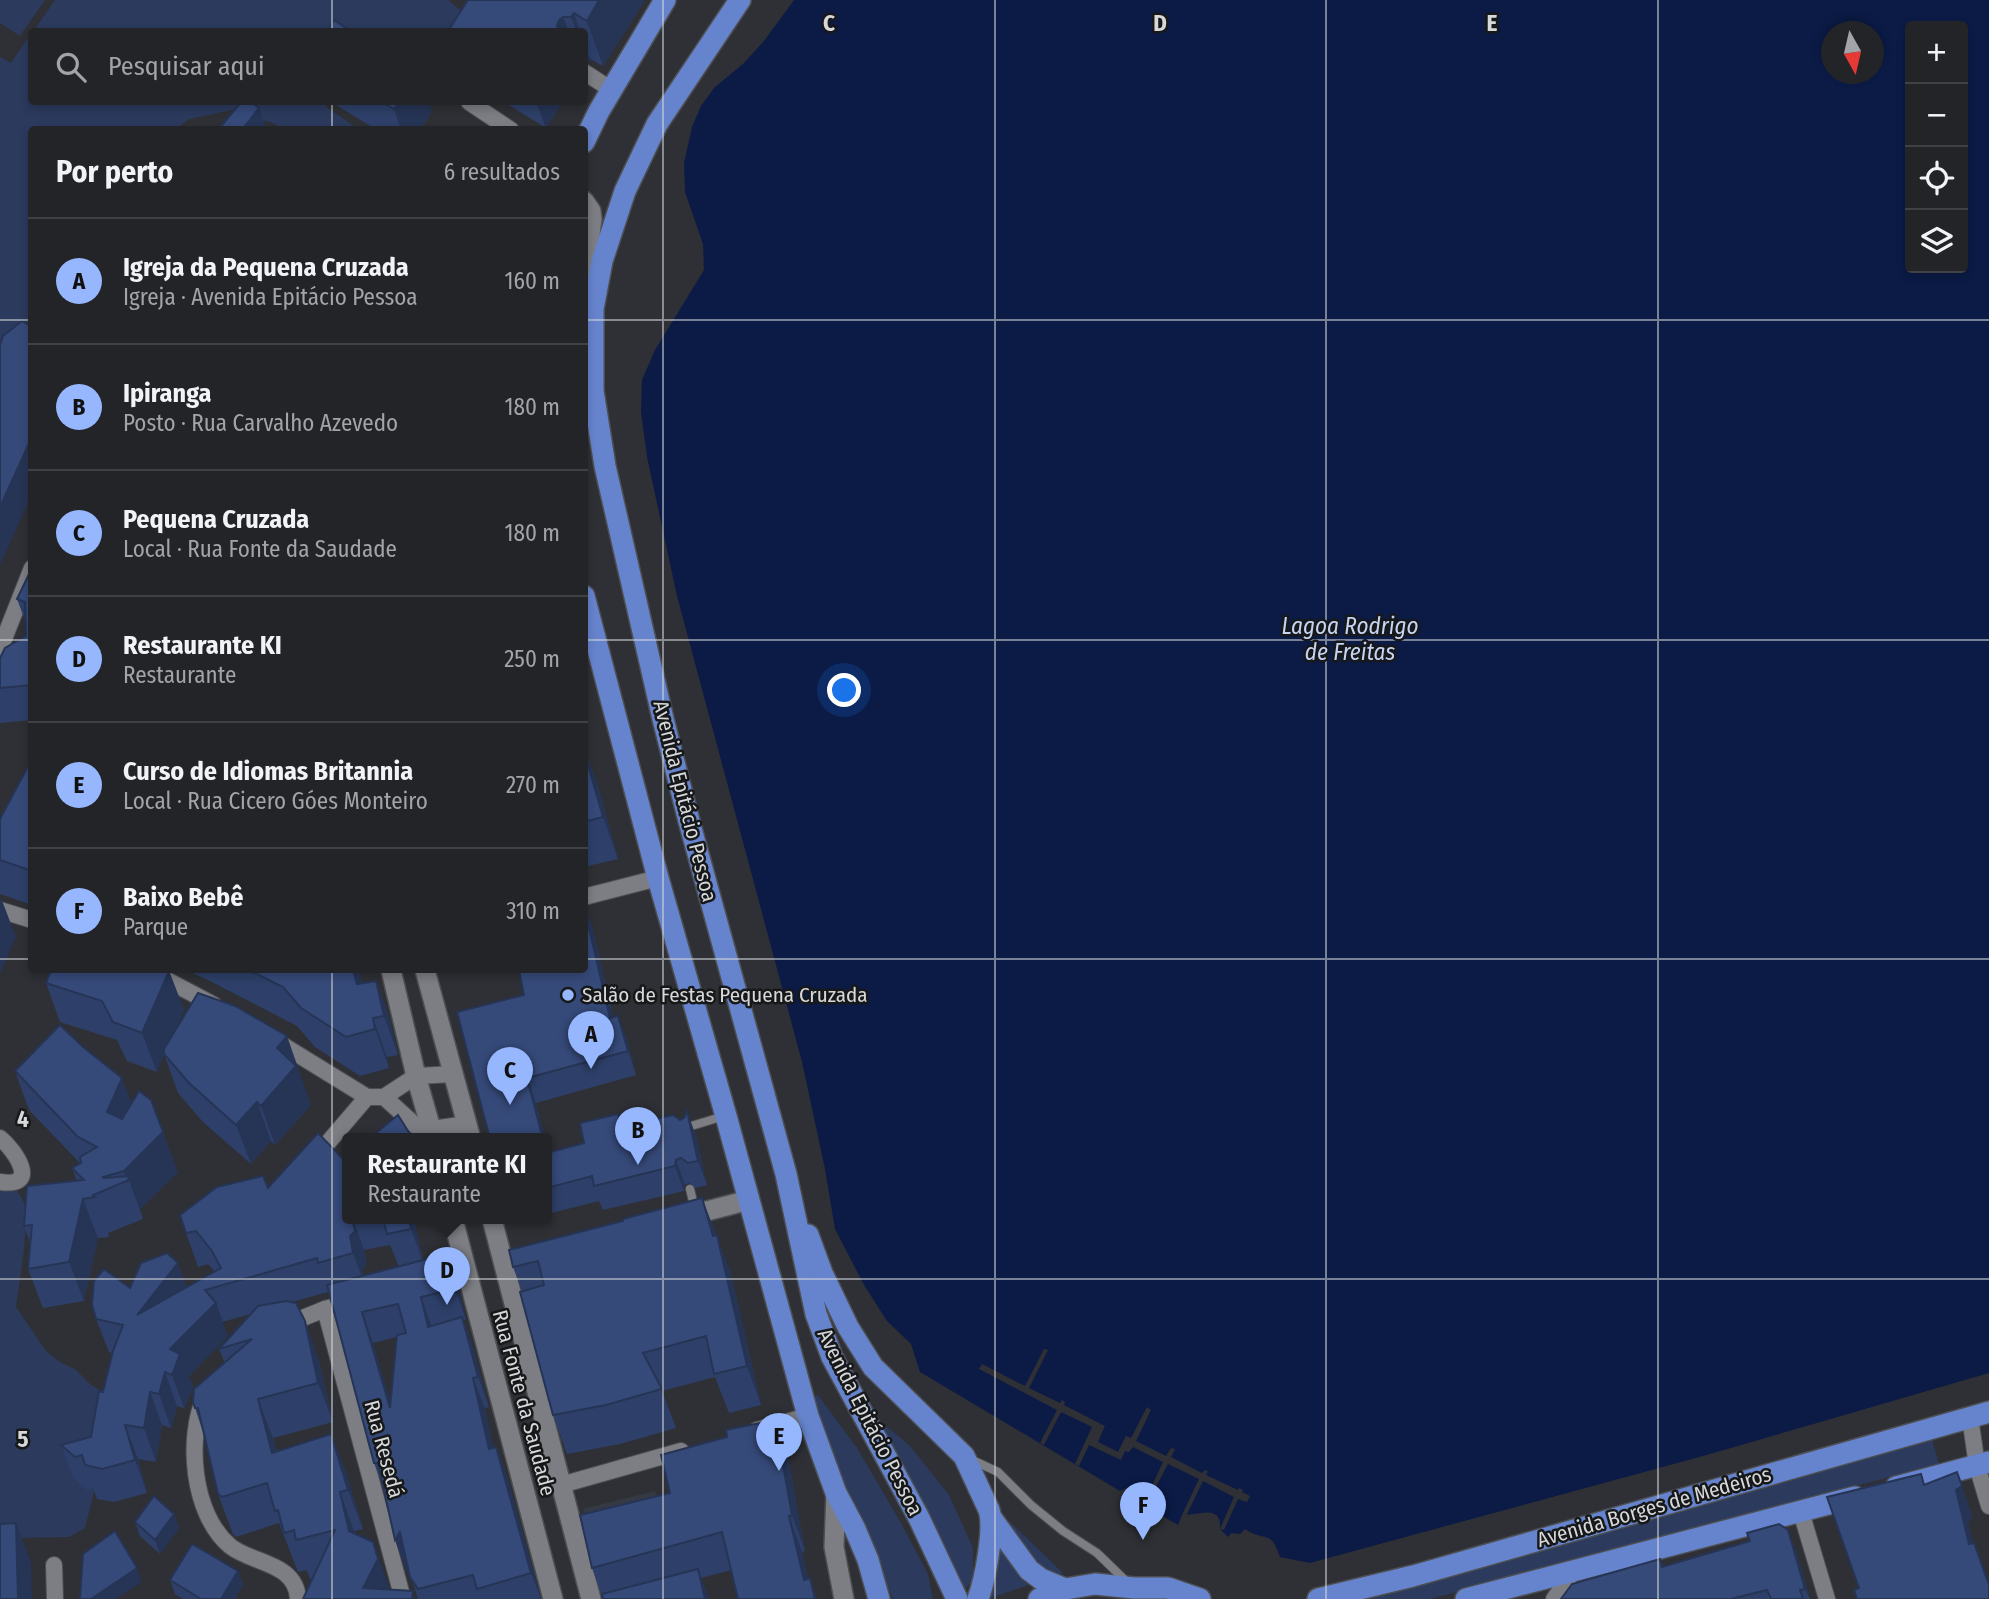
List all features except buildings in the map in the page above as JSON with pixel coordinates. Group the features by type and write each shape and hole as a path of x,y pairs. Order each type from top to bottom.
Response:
{"highway":[{"path":"588,135 665,0"},
{"name":"Avenida Epitácio Pessoa","path":"740,0 657,124 625,191 602,261 593,309 593,391 605,466 663,719 786,1174 816,1314 832,1357 919,1518 957,1599"},
{"name":"Avenida Epitácio Pessoa","path":"588,611 657,878 726,1115 808,1416 836,1493 868,1560 879,1599"},
{"path":"786,1174 822,1273 848,1327 873,1367 964,1456 992,1519 1029,1570 1041,1579 1065,1589"},
{"name":"Avenida Borges de Medeiros","path":"1318,1599 1413,1576 1980,1415"},
{"name":"Avenida Borges de Medeiros","path":"1466,1599 1983,1464"},
{"path":"978,1599 986,1573 992,1519"},
{"path":"1039,1599 1065,1589 1095,1584 1168,1588 1200,1599"}],"street":[{"path":"588,75 612,90"},
{"path":"473,105 506,126"},
{"path":"588,207 592,219 588,250"},
{"path":"588,379 593,391"},
{"path":"0,649 28,578"},
{"path":"588,896 657,878"},
{"path":"0,910 28,919"},
{"path":"154,973 229,1014"},
{"path":"392,973 433,1133"},
{"path":"426,973 469,1131 445,1133"},
{"path":"262,1032 376,1097 416,1126 431,1133"},
{"path":"302,1167 376,1097 416,1076 454,1074"},
{"path":"0,1138 16,1154 22,1163 23,1171 14,1181 0,1182"},
{"path":"670,1221 749,1200"},
{"name":"Rua Fonte da Saudade","path":"454,1224 459,1274 553,1599"},
{"name":"Rua Fonte da Saudade","path":"494,1224 510,1260 561,1485 591,1599"},
{"path":"272,1331 326,1309 364,1299"},
{"name":"Rua Resedá","path":"326,1309 402,1599"},
{"path":"212,1383 201,1405 194,1438 197,1484 211,1520 227,1544 285,1573 292,1580 298,1599"},
{"path":"1980,1415 1989,1506"},
{"path":"743,1434 808,1416"},
{"path":"561,1485 691,1449"},
{"path":"836,1493 834,1547 844,1599"},
{"path":"1801,1511 1827,1599"},
{"path":"54,1565 55,1599"},
{"path":"1554,1599 1573,1572"}],"lane":[{"path":"675,1131 726,1115"},
{"path":"688,1127 688,1138"},
{"path":"690,1189 695,1214"},
{"path":"964,1456 998,1472 1031,1505 1063,1531 1097,1553 1134,1588"}],"shaded area":[{"path":"0,0 45,0 20,36 0,23"},
{"path":"55,0 448,0 468,16 468,28 36,28"},
{"path":"28,38 28,105 326,105 354,126 277,126 232,110 189,119 180,126 28,126 28,371 0,409 0,57 11,63"},
{"path":"0,1174 20,1195 26,1213 16,1307 46,1351 75,1369 90,1384 105,1393 110,1427 85,1528 69,1537 16,1538 0,1534"},
{"path":"818,1395 857,1448 901,1523 928,1574 933,1599 893,1599 810,1399"},
{"path":"851,1397 910,1446 949,1495 973,1548 973,1580 962,1592"},
{"path":"1931,1436 1939,1464 1430,1599 1344,1599"},
{"path":"655,1491 663,1520 589,1539 583,1509"},
{"path":"1009,1521 1063,1573 988,1599 995,1567"}],"water":[{"name":"Lagoa Rodrigo de Freitas","path":"794,0 1989,0 1989,1373 1703,1456 1310,1563 1280,1557 1270,1539 1245,1529 1240,1534 1231,1533 1228,1537 1220,1529 1220,1521 1213,1513 1182,1515 1178,1525 1161,1515 1163,1508 1152,1501 1150,1485 1132,1485 1120,1491 920,1372 911,1344 887,1321 864,1285 835,1229 802,1062 677,596 647,457 641,412 642,380 655,350 704,270 703,244 685,192 684,163 692,127 701,106 714,88 744,63"}],"pier":[{"path":"1044,1349 1048,1350 1029,1388 1060,1403 1062,1400 1064,1405 1105,1426 1098,1442 1118,1452 1126,1436 1131,1438 1147,1407 1151,1410 1136,1441 1166,1456 1171,1448 1175,1449 1171,1457 1202,1473 1208,1471 1206,1475 1238,1490 1239,1488 1250,1496 1247,1502 1238,1499 1224,1530 1220,1529 1234,1497 1203,1481 1186,1516 1182,1515 1199,1479 1168,1464 1153,1492 1150,1490 1163,1462 1133,1447 1129,1452 1125,1451 1121,1460 1089,1445 1079,1466 1075,1464 1092,1427 1061,1412 1044,1445 1040,1443 1057,1410 979,1369 982,1364 1025,1386"}],"place":[{"name":"Salão de Festas Pequena Cruzada","path":"568,995"},
{"name":"Igreja da Pequena Cruzada","path":"591,1069"},
{"name":"Pequena Cruzada","path":"510,1105"},
{"name":"Ipiranga","path":"638,1165"},
{"name":"Restaurante KI","path":"447,1305"},
{"name":"Curso de Idiomas Britannia","path":"779,1471"},
{"name":"Baixo Bebê","path":"1143,1540"}]}
